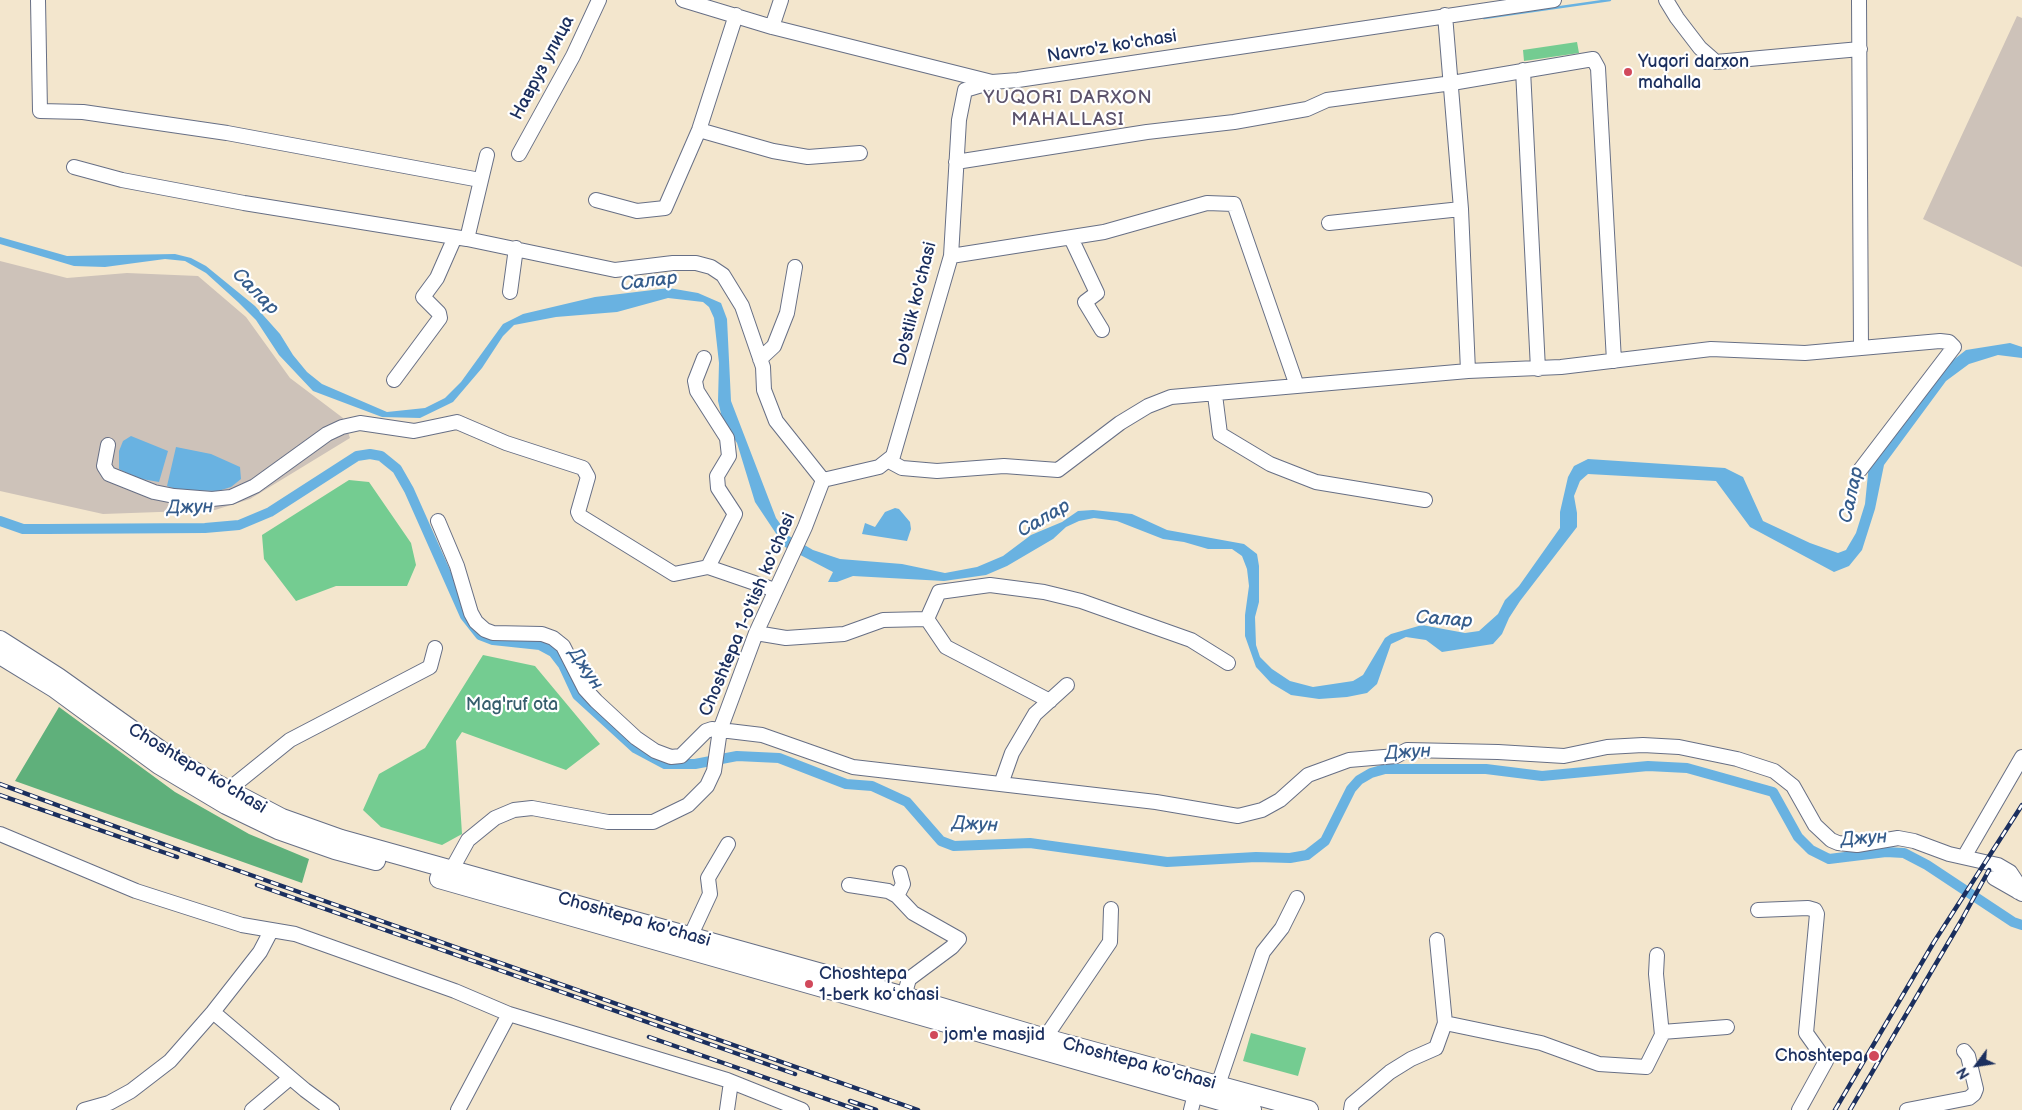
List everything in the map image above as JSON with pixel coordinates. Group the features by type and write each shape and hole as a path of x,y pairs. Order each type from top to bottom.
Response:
{"main road":[{"name":"Choshtepa ko'chasi","path":"0,640 58,677 166,754 228,790 282,818 448,875"},
{"name":"Choshtepa ko'chasi","path":"0,655 54,688 159,764 251,819 334,850 448,875 539,900 1193,1102 1252,1110"},
{"name":"Choshtepa ko'chasi","path":"539,900 691,936 1049,1039 1309,1110"}],"street":[{"path":"38,0 40,111 83,112 227,133 480,180"},
{"name":"Навруз улица","path":"519,154 573,56 599,0"},
{"name":"Navro'z ko'chasi","path":"683,0 772,27 992,82 1018,80 1554,0"},
{"path":"772,27 781,0"},
{"path":"1666,0 1700,48 1716,62 1860,49"},
{"path":"1859,0 1860,348"},
{"path":"596,200 637,211 665,208 699,130 736,15"},
{"path":"1445,16 1461,209 1468,371"},
{"path":"956,162 1147,132 1234,122 1307,109 1327,100 1452,83 1590,58 1597,64 1614,361"},
{"path":"1523,70 1538,369"},
{"name":"Do'stlik ko'chasi","path":"890,461 896,450 950,256 959,120 966,74"},
{"path":"965,90 992,82"},
{"path":"699,130 773,151 808,157 860,153"},
{"path":"394,380 440,318 440,312 423,297 461,238 487,155"},
{"path":"74,167 122,180 244,203 516,248 614,270 696,263 712,267 723,275 742,306 763,367 764,390 776,420 823,480 879,467 890,461 902,468 937,471 1004,466 1058,470 1120,423 1159,401 1171,398 1468,371 1538,369 1711,349 1805,353 1940,341 1949,342 1954,347 1860,470"},
{"path":"950,256 1104,232 1207,203 1234,204 1297,386"},
{"path":"1329,223 1461,209"},
{"path":"1071,238 1097,294 1085,302 1102,330"},
{"path":"510,292 516,248"},
{"path":"760,359 774,346 787,313 795,267"},
{"path":"704,358 695,381 697,391 727,438 729,456 717,476 718,488 735,514 708,567"},
{"path":"1215,394 1220,434 1270,464 1316,482 1425,500"},
{"path":"108,444 104,466 109,474 154,492 174,496 212,499 244,492 327,434 342,427 360,423 414,431 457,422 506,442 584,468 588,476 578,512 580,516 674,574 708,567 775,590"},
{"name":"Choshtepa 1-o'tish ko'chasi","path":"448,875 468,840 495,818 514,810 532,808 608,822 653,822 688,805 707,786 714,772 718,735 756,633 805,527 823,480"},
{"path":"438,521 464,584 471,613 485,630 493,633 542,634 553,638 562,646 571,659 585,689 636,738 655,751 671,757 681,756 706,731 712,729 718,735 762,736 852,767 1156,802 1238,816 1252,814 1274,803 1308,775 1349,760 1396,756 1407,750 1564,756 1607,747 1643,745 1679,747 1736,759 1774,771 1793,786 1815,825 1831,840 1838,843 1857,844 1898,838 1998,865 2010,872 2020,890"},
{"path":"927,619 939,592 990,585 1044,592 1081,601 1191,640 1228,663"},
{"path":"756,633 786,638 844,634 883,620 927,619"},
{"path":"927,619 946,647 1050,701"},
{"path":"228,790 290,740 430,667 435,648"},
{"path":"1001,784 1012,753 1035,714 1067,685"},
{"path":"1964,857 2022,757"},
{"path":"0,834 136,891 242,925 295,934 455,992 509,1014 731,1082 802,1110"},
{"path":"691,936 710,894 708,878 728,844"},
{"path":"897,896 903,884 900,873"},
{"path":"1994,878 2020,890"},
{"path":"849,885 888,891 897,896 913,913 959,939 952,947 909,979 904,996"},
{"path":"1218,1085 1263,952 1282,928 1297,898"},
{"path":"1758,910 1808,908 1815,910 1817,914 1806,1033 1826,1061 1799,1110"},
{"path":"1049,1039 1049,1032 1110,942 1111,909"},
{"path":"84,1110 112,1106 170,1061 213,1012 260,952 271,931"},
{"path":"1351,1110 1352,1104 1390,1072 1411,1059 1436,1048 1445,1023 1437,940"},
{"path":"1445,1023 1541,1043 1599,1064 1646,1066 1662,1032 1656,974 1658,955"},
{"path":"213,1012 290,1078 332,1110"},
{"path":"458,1110 509,1014"},
{"path":"1662,1032 1726,1027"},
{"path":"1907,1110 1969,1098 1974,1094 1976,1089 1968,1056 1964,1051"},
{"path":"252,1110 290,1078"},
{"path":"727,1110 731,1082"}],"shaded area":[{"path":"2017,16 2022,18 2022,267 1923,219"},
{"path":"0,261 67,278 127,273 198,276 246,317 290,378 343,418 350,438 250,499 215,510 103,514 0,491"}],"green space":[{"path":"1577,42 1579,53 1524,61 1523,50"},
{"path":"349,480 369,482 411,543 416,565 407,586 336,586 296,601 264,559 262,535"},
{"name":"Mag'ruf ota","path":"483,655 535,666 600,744 566,770 462,732 456,741 462,834 442,845 381,827 363,810 379,774 425,748"},
{"path":"59,707 175,792 249,834 309,859 302,883 15,781"},
{"path":"1251,1033 1306,1048 1298,1076 1243,1061"}],"water":[{"name":"Салар","path":"0,237 67,256 175,254 191,258 206,266 255,306 280,334 293,355 307,372 322,384 387,412 425,408 445,398 461,382 503,324 523,314 595,297 669,288 698,293 721,303 727,319 731,401 776,518 789,536 813,550 840,559 902,564 945,573 977,567 1003,556 1031,535 1062,522 1078,511 1093,510 1132,514 1167,530 1244,544 1257,554 1259,566 1259,602 1255,617 1256,645 1260,657 1272,669 1290,681 1313,687 1353,681 1363,675 1385,638 1391,634 1422,625 1465,633 1479,631 1498,614 1505,600 1519,586 1560,528 1560,512 1568,477 1574,466 1588,459 1725,468 1743,477 1763,521 1810,543 1838,553 1846,550 1856,533 1865,504 1869,464 1938,372 1966,350 2010,343 2022,347 2022,358 1998,355 1969,364 1946,381 1884,465 1875,509 1862,550 1849,566 1834,572 1750,527 1716,481 1588,474 1580,481 1574,496 1577,527 1520,601 1509,618 1502,634 1493,644 1442,652 1426,640 1406,637 1391,644 1377,684 1367,693 1319,699 1291,695 1271,683 1256,667 1245,636 1245,615 1249,586 1247,569 1242,556 1232,549 1208,549 1184,542 1163,539 1117,521 1094,518 1079,521 1066,527 1053,539 1007,566 986,575 944,581 853,576 837,582 828,582 833,572 785,547 755,502 737,443 723,422 718,401 719,363 714,318 709,307 703,302 668,298 617,312 556,317 514,325 503,336 482,368 453,402 420,418 382,417 313,391 279,355 256,320 206,273 185,261 165,259 105,267 74,266 0,244"},
{"path":"131,436 168,451 159,482 136,478 119,469 119,451 123,441"},
{"path":"176,447 211,454 240,467 241,479 231,487 218,491 179,490 167,486"},
{"path":"895,508 899,509 910,522 911,529 907,541 862,534 865,523 875,527 885,512"}],"waterway":[{"path":"1484,18 1610,0"},
{"name":"Джун","path":"0,521 23,529 205,528 239,525 270,512 357,456 370,454 381,456 397,469 409,490 465,616 480,635 493,640 540,645 553,652 563,665 577,695 635,748 665,764 695,764 737,756 779,758 846,784 872,786 907,802 941,841 954,846 1030,843 1167,862 1256,857 1290,858 1307,855 1325,841 1351,789 1359,780 1371,773 1385,769 1486,769 1542,776 1648,766 1687,768 1773,792 1798,837 1811,850 1829,859 1886,852 1904,853 1927,865 2013,922 2022,925"}],"railway":[{"path":"0,784 174,848 918,1110"},
{"path":"0,795 177,857"},
{"path":"1835,1110 1934,942 2022,805"},
{"path":"1850,1110 1989,870"},
{"path":"257,885 795,1074"},
{"path":"649,1037 858,1110"},
{"path":"850,1101 876,1110"}],"place":[{"name":"Yuqori darxon mahalla","path":"1628,72"},
{"name":"Choshtepa 1-berk koʻchasi","path":"809,984"},
{"name":"jom'e masjid","path":"934,1035"},
{"name":"Choshtepa","path":"1874,1056"}],"district":[{"name":"YUQORI DARXON MAHALLASI","path":"1068,109"}]}
